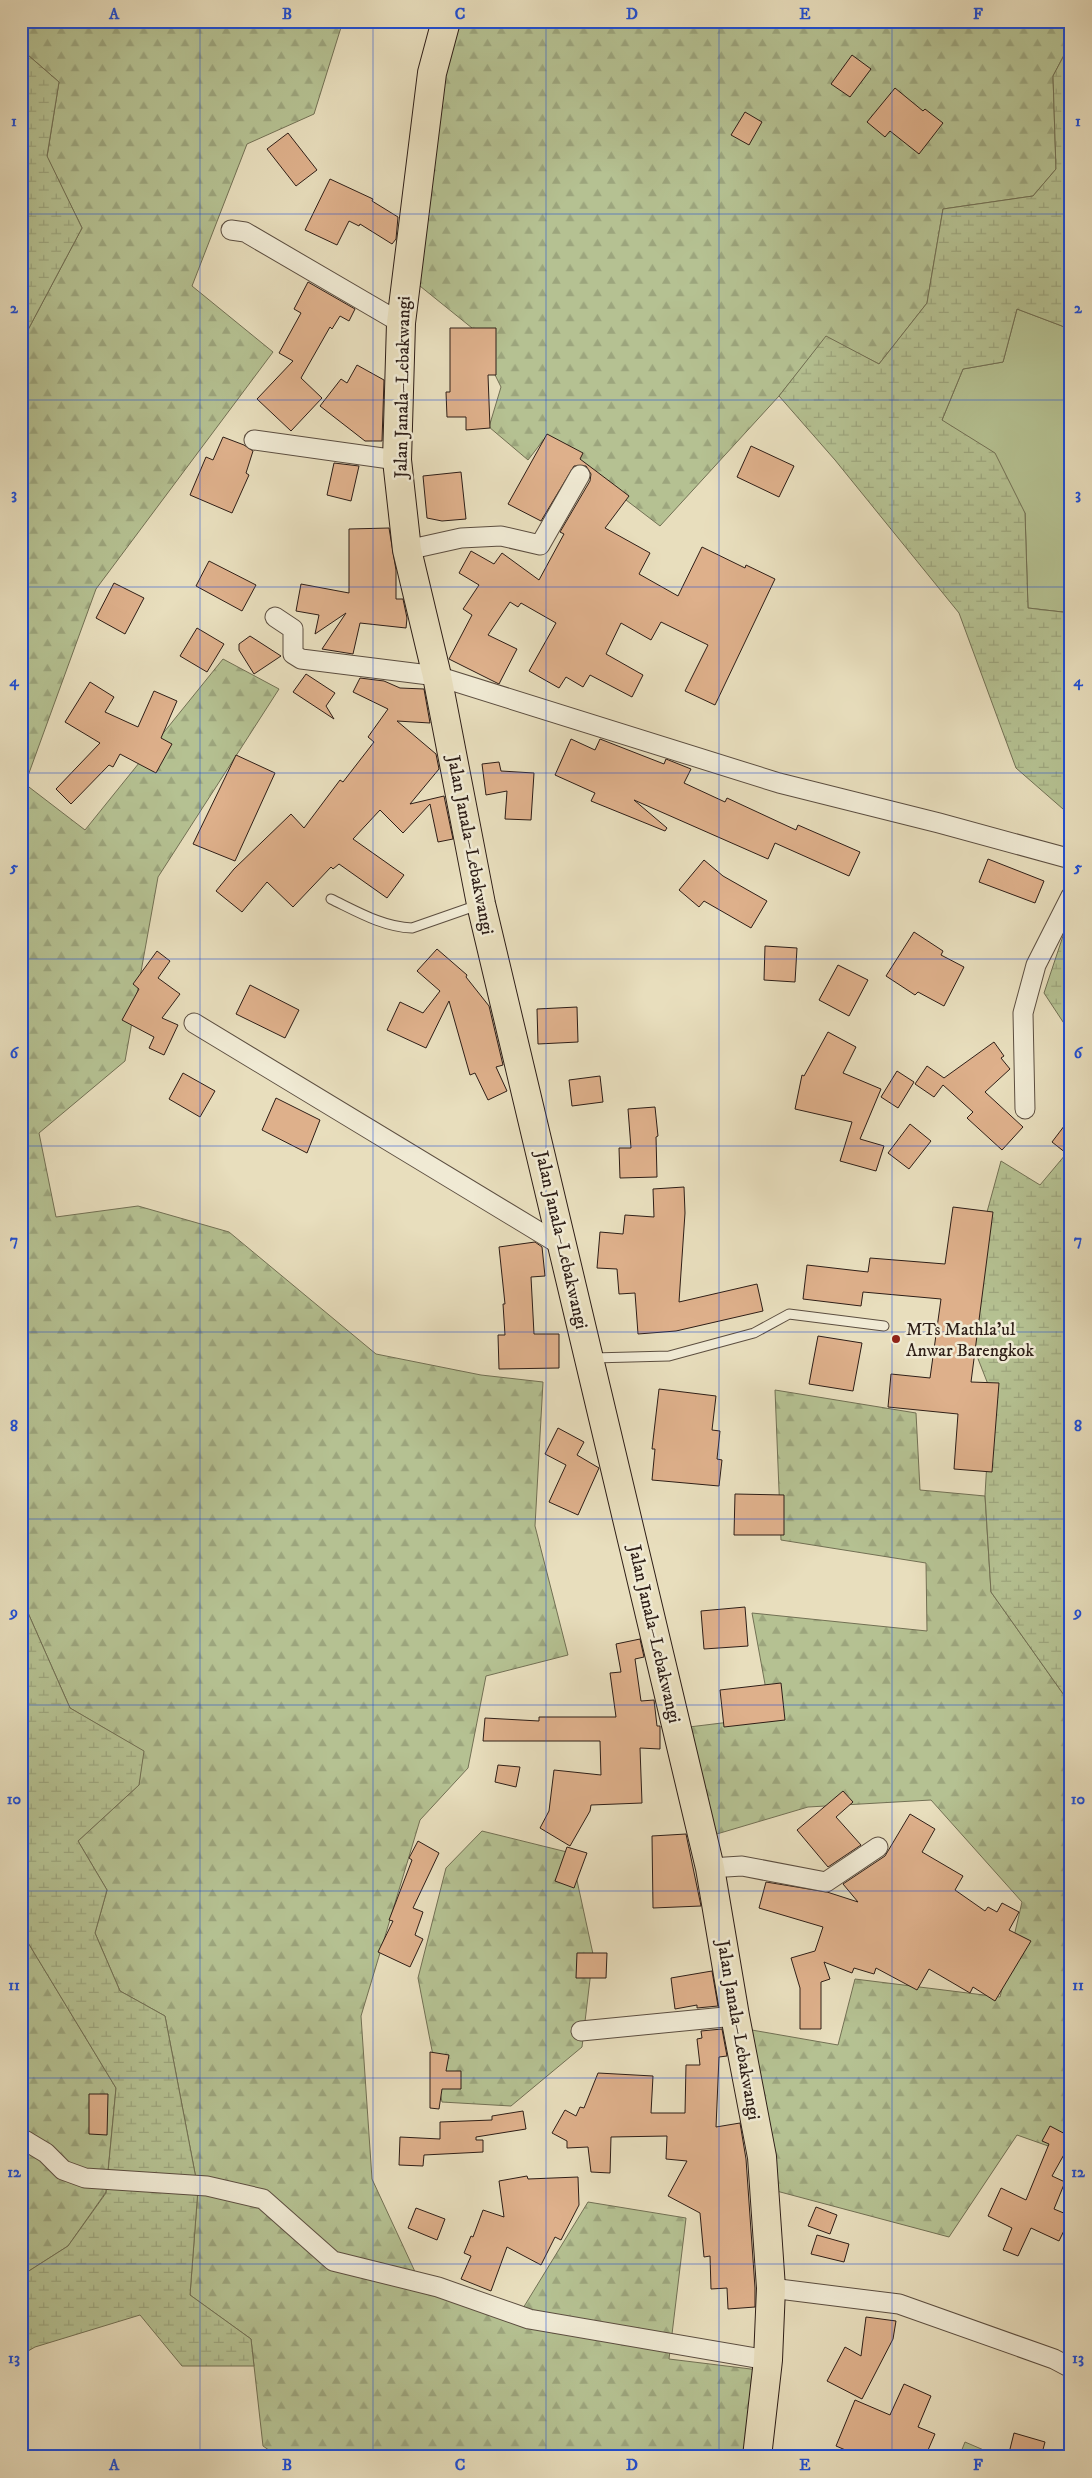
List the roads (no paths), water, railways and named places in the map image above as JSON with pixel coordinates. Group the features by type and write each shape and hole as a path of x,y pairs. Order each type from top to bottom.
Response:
{"main road":[{"name":"Jalan Janala–Lebakwangi","path":"446,21 432,73 401,323 397,460 407,550 437,676 481,904 710,1868 735,2016 762,2156 771,2288 768,2360 758,2457"}],"street":[{"path":"231,230 245,232 401,323"},
{"path":"254,440 397,460"},
{"path":"407,550 461,538 493,536 540,545 580,475"},
{"path":"275,618 293,628 293,654 301,659 437,676 778,783 939,823 1071,859"},
{"path":"1025,1110 1023,1013 1036,965 1071,896"},
{"path":"194,1023 564,1247"},
{"path":"710,1868 742,1866 826,1882 878,1847"},
{"path":"581,2031 735,2016"},
{"path":"21,2138 46,2153 63,2170 85,2178 206,2186 263,2199 333,2261 438,2287 529,2319 768,2360"},
{"path":"771,2288 899,2304 1054,2359 1071,2368"}],"lane":[{"path":"331,899 366,916 402,928 412,928 481,904"},
{"path":"590,1358 669,1356 754,1333 789,1314 884,1326"}],"place":[{"name":"MTs Mathla'ul Anwar Barengkok","path":"896,1339"}]}
